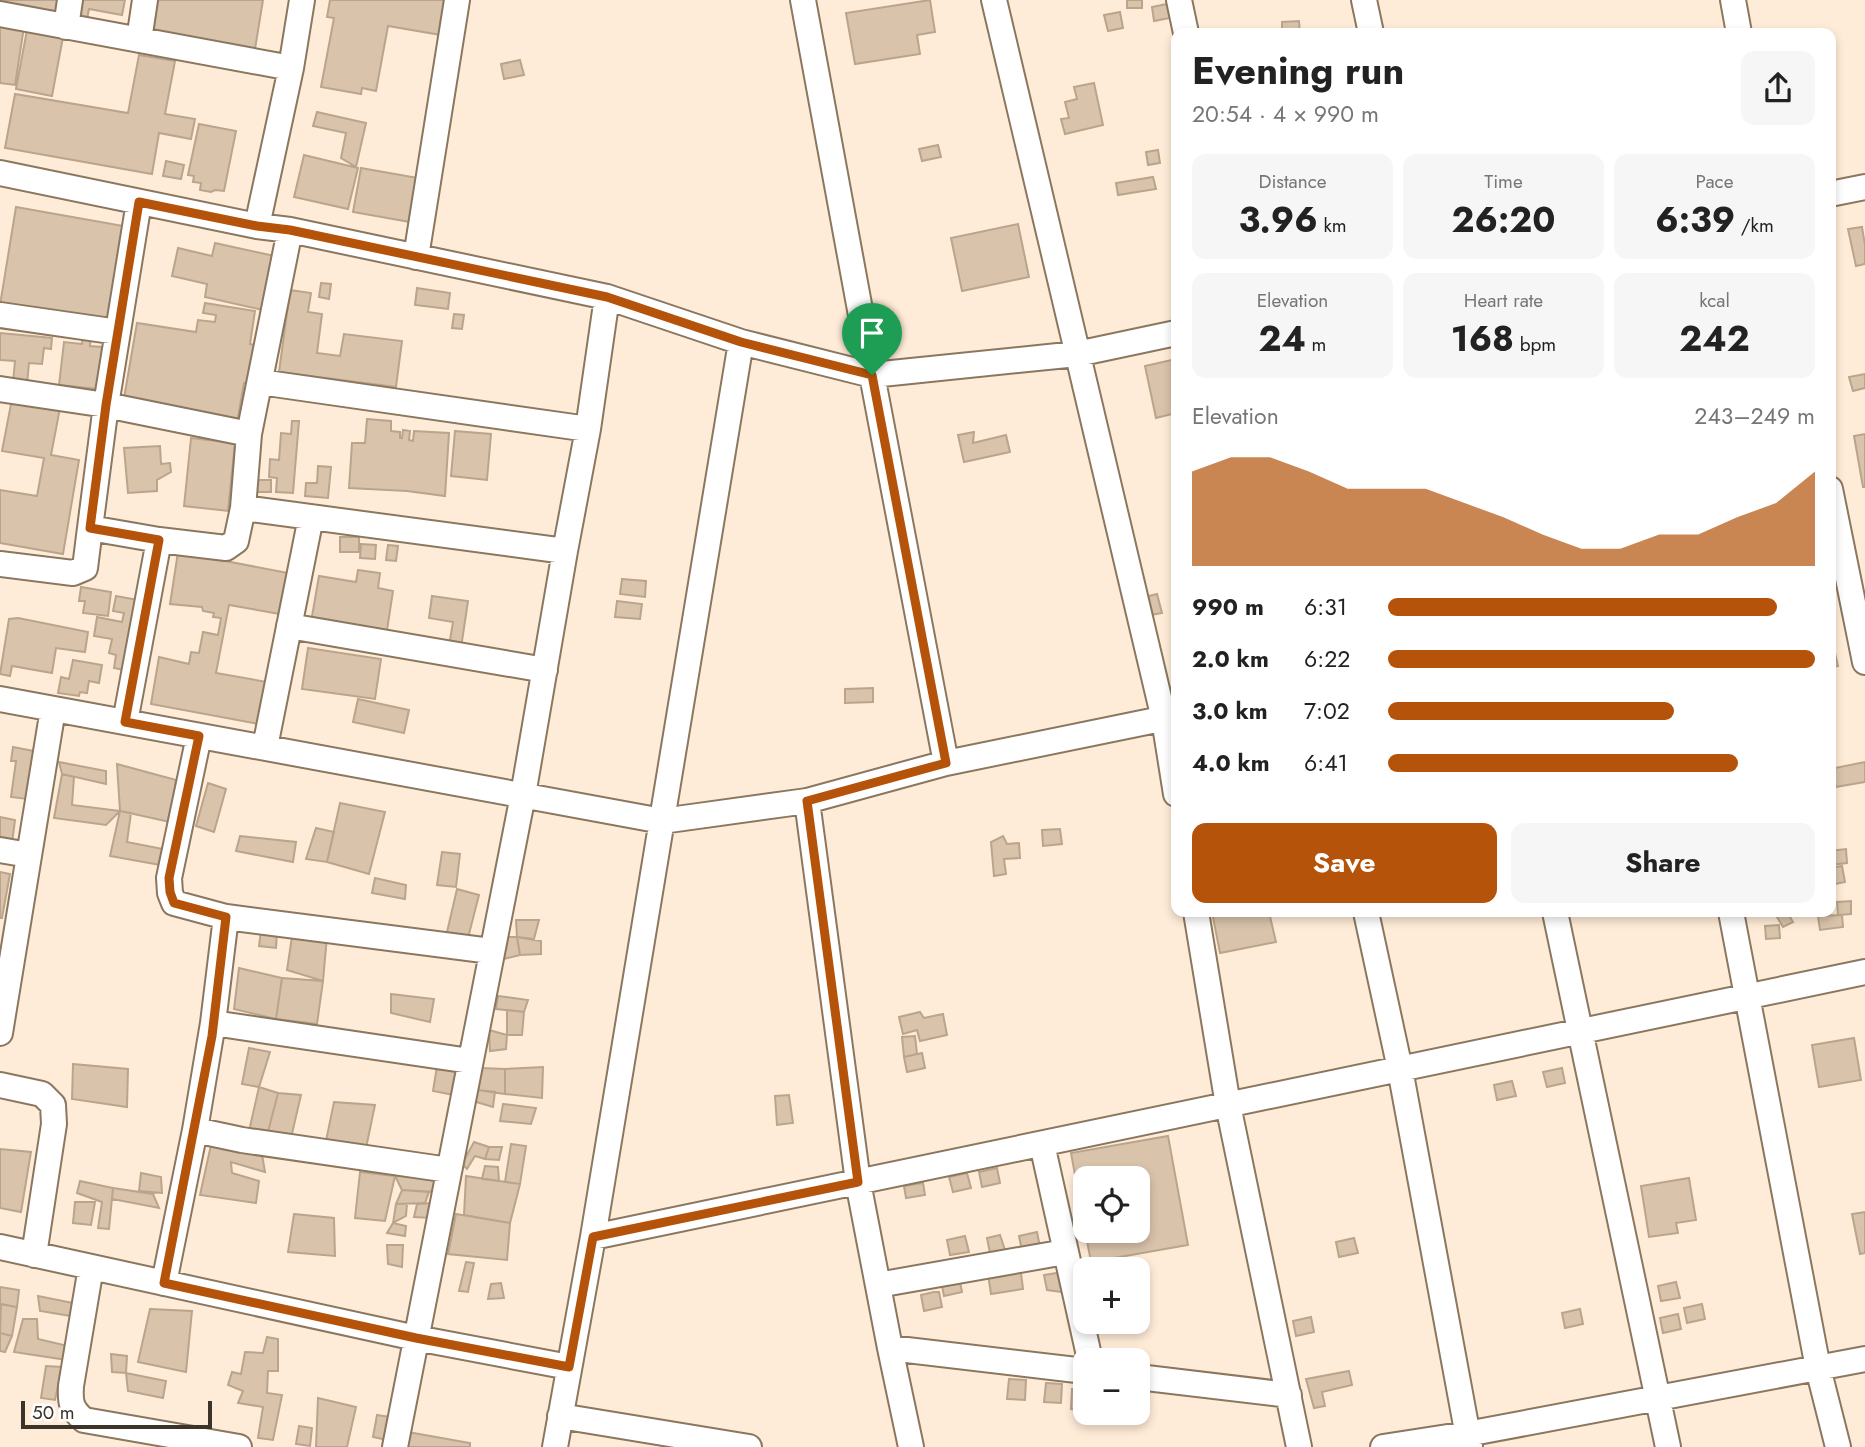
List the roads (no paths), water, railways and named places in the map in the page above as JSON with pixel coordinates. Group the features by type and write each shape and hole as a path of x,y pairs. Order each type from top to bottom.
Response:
{"street":[{"path":"66,27 70,0"},
{"path":"139,40 145,0"},
{"path":"257,226 291,68 302,0"},
{"path":"416,257 457,0"},
{"path":"803,0 946,763"},
{"path":"0,699 662,821 807,801 946,763 1170,717 1077,354 994,0"},
{"path":"1179,0 1185,28"},
{"path":"1364,0 1369,28"},
{"path":"1733,0 1738,28"},
{"path":"0,14 291,68"},
{"path":"0,173 257,226 290,230 607,297 741,342 872,375 1077,354 1171,334"},
{"path":"1836,193 1865,187"},
{"path":"0,564 73,573 85,568 106,405 139,202"},
{"path":"90,528 226,548 236,541 243,508 249,434 290,230"},
{"path":"395,1447 523,795 589,429 607,297"},
{"path":"0,315 118,332"},
{"path":"555,1447 593,1237 741,342"},
{"path":"260,382 589,429"},
{"path":"0,389 106,405 249,434"},
{"path":"243,508 565,551"},
{"path":"265,747 311,517"},
{"path":"1836,519 1865,662"},
{"path":"125,722 159,540"},
{"path":"289,626 545,670"},
{"path":"0,1033 4,981 29,855 53,709"},
{"path":"199,736 169,878 174,903 226,917 491,951"},
{"path":"807,801 858,1182 911,1447"},
{"path":"0,850 29,855"},
{"path":"164,1283 214,1023 226,917"},
{"path":"1197,917 1228,1105 1299,1447"},
{"path":"1367,917 1400,1069 1468,1441"},
{"path":"1556,917 1668,1447"},
{"path":"1732,917 1818,1368 1838,1447"},
{"path":"593,1237 1865,972"},
{"path":"214,1023 470,1061"},
{"path":"0,1085 42,1094 53,1105 54,1124 34,1255"},
{"path":"195,1130 242,1140 449,1170"},
{"path":"1042,1144 1087,1348"},
{"path":"0,1247 416,1338 569,1367"},
{"path":"878,1285 1065,1252"},
{"path":"92,1267 70,1402 74,1411 84,1420 128,1438 239,1447"},
{"path":"890,1348 1073,1370"},
{"path":"1383,1447 1468,1441 1657,1398 1865,1359"},
{"path":"1150,1378 1289,1395"},
{"path":"560,1416 749,1447"}]}
